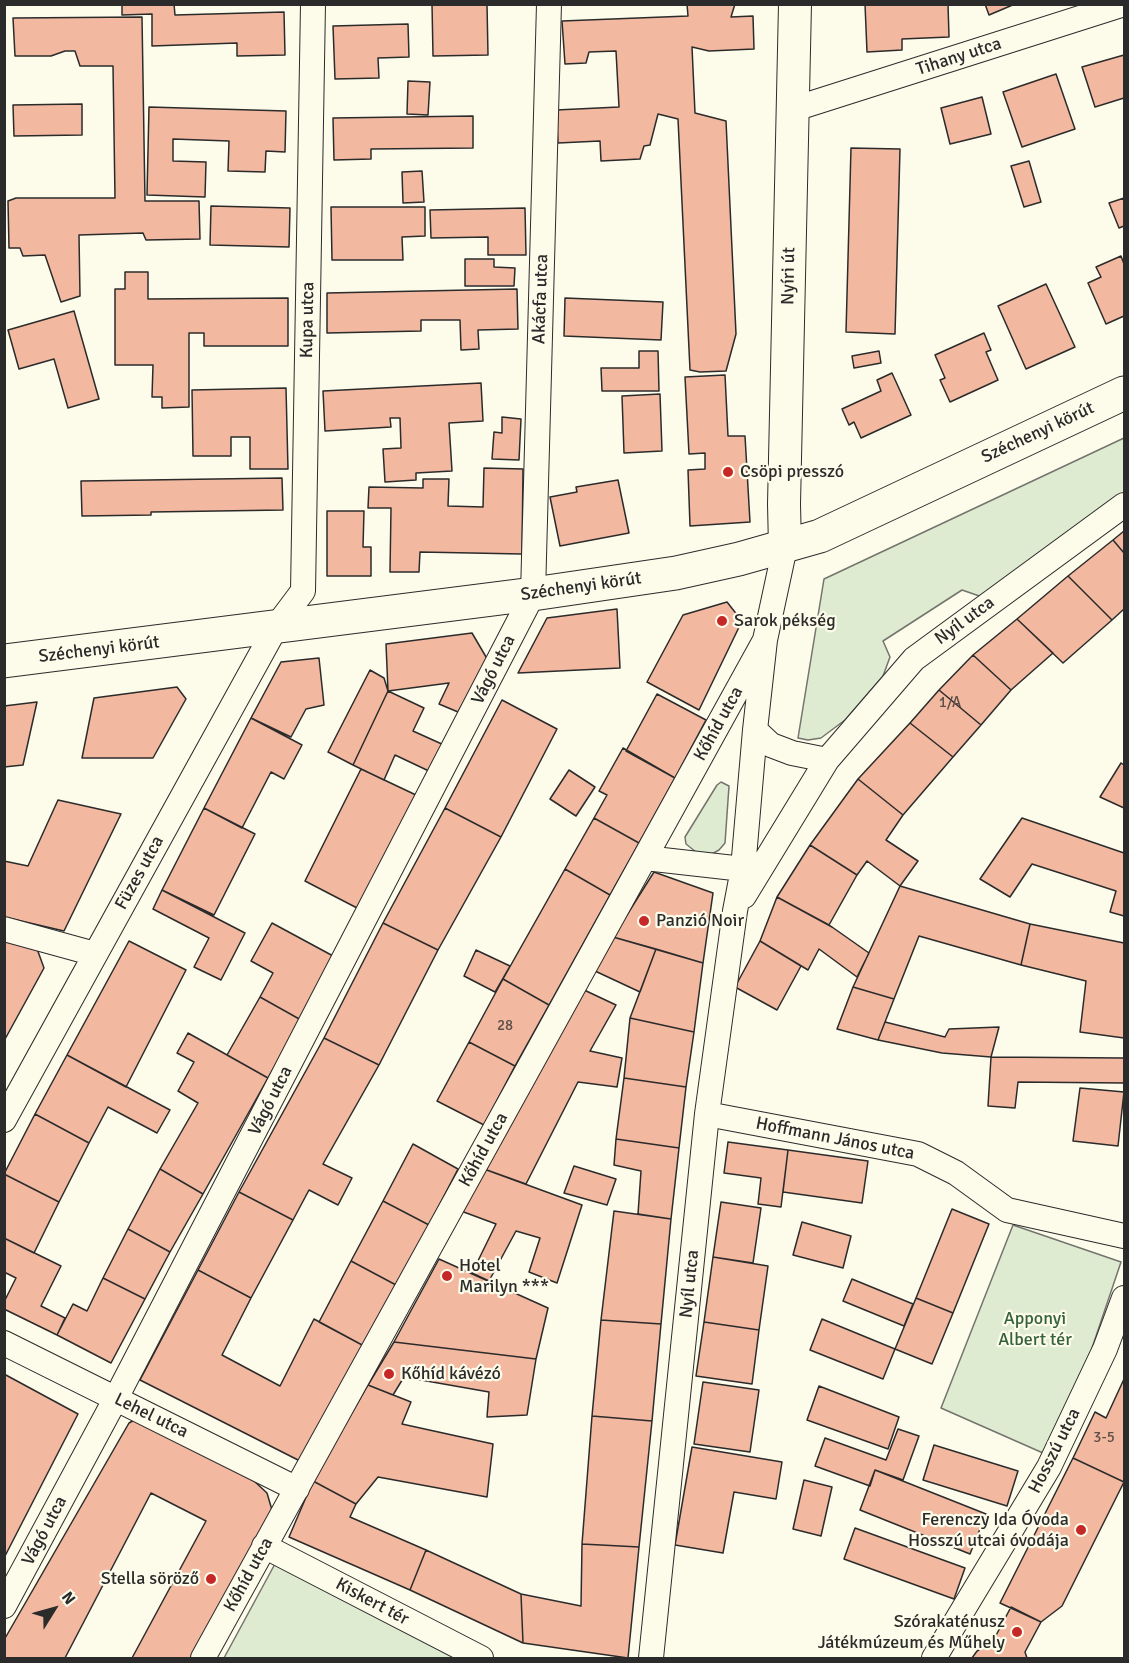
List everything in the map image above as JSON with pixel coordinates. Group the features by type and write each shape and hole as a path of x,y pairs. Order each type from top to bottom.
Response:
{"main road":[{"name":"Széchenyi körút","path":"4,661 533,594 676,573 786,547 820,536 1125,393"}],"street":[{"name":"Kupa utca","path":"276,627 303,591 313,4"},
{"name":"Akácfa utca","path":"533,594 549,4"},
{"name":"Nyíri út","path":"786,547 784,504 795,4"},
{"name":"Tihany utca","path":"794,109 1124,4"},
{"name":"Nyíl utca","path":"735,911 827,760 914,659 1125,505"},
{"name":"Nyíl utca","path":"651,1659 707,1114 735,911 743,869 765,640 786,547"},
{"name":"Vágó utca","path":"4,1606 116,1398 533,594"},
{"name":"Füzes utca","path":"4,1120 276,627"},
{"name":"Kőhíd utca","path":"203,1659 765,640"},
{"path":"755,730 771,745 792,753 827,760"},
{"path":"645,858 743,869"},
{"path":"4,929 95,954"},
{"name":"Hoffmann János utca","path":"707,1114 918,1154 956,1173 1007,1210 1125,1236"},
{"name":"Hosszú utca","path":"934,1659 1049,1467 1105,1349 1125,1298"},
{"name":"Lehel utca","path":"4,1343 297,1489"},
{"name":"Kiskert tér","path":"264,1546 481,1659"}],"green space":[{"path":"1124,438 1124,497 988,599 962,590 883,641 890,657 883,676 845,720 821,738 808,740 798,738 824,579"},
{"path":"721,782 729,786 725,843 710,855 696,852 686,844 685,837"},
{"name":"Apponyi Albert tér","path":"1013,1225 1121,1262 1091,1351 1043,1453 941,1408"},
{"path":"276,1562 457,1658 224,1658"}],"building":[{"path":"122,4 174,4 175,15 284,12 285,55 237,56 237,43 152,46 152,14 122,15"},
{"path":"432,4 487,4 488,55 433,56"},
{"path":"687,4 735,4 731,17 753,16 754,49 709,51 692,47 695,113 726,121 736,334 726,371 690,370 678,119 658,114 650,145 644,146 640,159 601,161 600,141 558,143 556,110 619,107 616,51 589,52 586,63 565,64 562,21 688,16"},
{"path":"865,4 948,4 949,37 902,39 902,50 867,52"},
{"path":"985,4 1015,4 989,15"},
{"path":"142,17 145,201 199,201 200,239 146,240 143,233 79,235 80,296 61,302 45,255 23,256 20,248 9,248 8,201 16,198 115,198 113,66 80,66 75,51 65,51 51,56 15,56 13,18"},
{"path":"408,24 409,57 378,58 379,78 335,79 333,26"},
{"path":"1124,55 1124,98 1095,107 1082,67"},
{"path":"1056,74 1075,129 1022,147 1003,92"},
{"path":"408,81 430,82 428,115 407,114"},
{"path":"982,97 991,134 950,144 941,108"},
{"path":"82,104 82,135 14,136 13,105"},
{"path":"149,107 286,111 285,152 266,151 265,172 228,171 229,141 173,139 173,161 206,162 205,197 147,195"},
{"path":"473,116 473,148 371,149 371,159 334,160 333,118"},
{"path":"851,148 900,149 895,334 846,332"},
{"path":"1029,161 1041,202 1024,207 1011,166"},
{"path":"422,171 424,202 403,203 402,172"},
{"path":"1124,198 1124,226 1119,228 1109,203"},
{"path":"211,206 290,208 289,247 210,245"},
{"path":"331,207 425,207 425,236 402,237 403,260 332,260"},
{"path":"525,208 526,255 488,255 488,237 431,238 430,210"},
{"path":"1121,256 1124,264 1124,316 1106,324 1088,283 1101,277 1096,267"},
{"path":"465,259 494,259 494,267 515,268 514,286 465,286"},
{"path":"125,272 148,272 148,299 288,298 288,346 204,346 204,333 189,333 189,407 162,408 162,397 152,397 153,365 115,365 115,289 125,289"},
{"path":"1046,284 1075,347 1026,369 998,306"},
{"path":"517,289 518,329 478,330 479,349 461,350 460,320 421,320 421,331 327,333 327,293"},
{"path":"565,298 663,302 661,340 564,336"},
{"path":"74,311 99,399 68,408 54,359 19,369 8,330"},
{"path":"984,333 991,350 986,352 998,380 950,402 940,380 945,378 935,355"},
{"path":"639,351 658,351 659,391 602,391 601,368 639,368"},
{"path":"879,351 881,363 854,368 852,356"},
{"path":"892,373 911,415 861,438 854,422 849,425 842,409 881,391 877,380"},
{"path":"725,375 728,436 745,436 750,522 690,526 688,470 705,469 705,453 689,454 685,377"},
{"path":"481,383 483,421 449,423 452,471 416,473 416,480 385,482 383,449 401,448 400,418 390,418 391,427 325,431 323,391"},
{"path":"286,388 288,469 250,469 250,437 231,437 231,456 193,456 192,390"},
{"path":"660,394 662,451 624,453 622,396"},
{"path":"502,417 521,419 519,460 492,459 494,432 502,433"},
{"path":"484,468 523,469 522,554 420,552 419,572 390,572 391,508 368,508 369,487 423,488 423,479 449,479 448,506 483,507"},
{"path":"282,478 283,510 151,512 151,515 82,516 81,481"},
{"path":"618,480 629,533 560,546 550,497 577,492 576,487"},
{"path":"327,511 364,511 363,547 371,547 371,576 327,576"},
{"path":"1124,531 1124,553 1113,540"},
{"path":"1113,540 1124,553 1124,609 1112,620 1068,576"},
{"path":"1068,576 1112,620 1063,663 1017,619"},
{"path":"727,602 742,621 699,710 647,682 683,615"},
{"path":"617,609 620,668 518,673 547,618"},
{"path":"1017,619 1053,653 1011,690 973,655"},
{"path":"472,633 489,662 458,712 439,704 449,683 388,691 386,644"},
{"path":"973,655 1011,690 981,725 939,690"},
{"path":"319,658 324,705 306,709 291,737 251,718 281,662"},
{"path":"370,670 384,678 388,691 353,765 328,752"},
{"path":"177,687 186,699 153,758 82,758 94,698"},
{"path":"939,690 981,725 953,757 910,723"},
{"path":"388,691 424,708 413,731 444,745 431,772 395,755 384,780 353,765"},
{"path":"657,694 706,720 675,778 626,751"},
{"path":"502,700 557,729 501,837 445,808"},
{"path":"37,702 23,765 4,767 4,706"},
{"path":"251,718 302,745 284,779 271,772 242,828 204,808"},
{"path":"910,723 953,757 903,815 858,779"},
{"path":"623,748 675,778 639,843 594,818 607,795 599,791"},
{"path":"1121,763 1124,765 1124,808 1100,797"},
{"path":"361,769 416,795 359,909 305,881"},
{"path":"569,770 595,787 576,816 550,799"},
{"path":"858,779 903,815 886,840 918,861 900,886 867,861 857,875 810,845"},
{"path":"58,800 121,814 64,931 4,917 4,861 28,866"},
{"path":"204,808 255,834 214,915 162,890"},
{"path":"445,808 501,837 438,950 383,923"},
{"path":"594,818 639,843 610,895 565,869"},
{"path":"1022,818 1124,853 1124,916 1110,912 1116,891 1032,864 1010,897 980,879"},
{"path":"810,845 857,875 829,925 777,897"},
{"path":"565,869 610,895 549,1005 503,979"},
{"path":"654,872 713,893 703,963 613,937"},
{"path":"900,886 1030,924 1021,965 919,936 894,999 853,987"},
{"path":"162,890 245,933 221,980 194,967 209,938 153,909"},
{"path":"777,897 832,927 869,953 857,977 819,949 808,970 760,941"},
{"path":"272,923 335,957 301,1020 260,997 273,973 251,961"},
{"path":"383,923 438,950 379,1065 324,1038"},
{"path":"1030,924 1124,943 1124,1038 1080,1032 1086,981 1021,965"},
{"path":"613,937 656,949 640,992 595,971"},
{"path":"4,939 36,946 44,968 4,1041"},
{"path":"129,941 186,970 126,1087 67,1055"},
{"path":"760,941 801,966 777,1010 735,987"},
{"path":"656,949 703,963 694,1032 630,1018"},
{"path":"476,950 510,966 495,992 464,976"},
{"path":"503,979 549,1005 515,1066 469,1042"},
{"path":"853,987 894,999 878,1040 837,1029"},
{"path":"582,989 616,1005 590,1051 622,1058 617,1087 578,1082 526,1184 484,1169"},
{"path":"260,997 301,1020 268,1078 227,1055"},
{"path":"630,1018 694,1032 686,1087 624,1078"},
{"path":"885,1022 945,1037 949,1029 999,1027 991,1057 942,1053 878,1040"},
{"path":"188,1033 268,1078 203,1194 160,1169 198,1103 178,1091 194,1062 177,1053"},
{"path":"324,1038 379,1065 323,1164 352,1178 338,1205 309,1190 293,1220 239,1192"},
{"path":"469,1042 515,1066 484,1125 437,1101"},
{"path":"67,1055 170,1110 157,1133 108,1107 89,1143 35,1114"},
{"path":"991,1057 1124,1058 1124,1083 1018,1082 1015,1108 988,1106"},
{"path":"624,1078 686,1087 679,1148 616,1139"},
{"path":"1080,1088 1124,1092 1118,1146 1073,1141"},
{"path":"35,1114 89,1143 59,1202 4,1174"},
{"path":"616,1139 679,1148 671,1219 638,1214 641,1171 614,1165"},
{"path":"728,1142 788,1150 781,1207 758,1204 761,1178 724,1173"},
{"path":"413,1144 458,1169 429,1225 383,1201"},
{"path":"788,1150 868,1161 862,1203 783,1192"},
{"path":"574,1166 616,1179 607,1205 564,1193"},
{"path":"160,1169 203,1194 170,1252 128,1229"},
{"path":"484,1169 582,1205 557,1283 529,1272 540,1238 516,1231 489,1281 472,1273 496,1224 461,1211"},
{"path":"4,1174 59,1202 34,1253 4,1238"},
{"path":"239,1192 293,1220 251,1298 198,1270"},
{"path":"383,1201 429,1225 396,1285 351,1261"},
{"path":"721,1202 761,1208 753,1263 713,1257"},
{"path":"952,1209 989,1224 953,1313 916,1298"},
{"path":"614,1211 671,1219 661,1324 601,1320"},
{"path":"802,1222 851,1236 843,1268 793,1255"},
{"path":"128,1229 170,1252 145,1299 103,1278"},
{"path":"4,1238 61,1266 41,1306 65,1318 57,1335 4,1309 4,1302 16,1278 4,1272"},
{"path":"713,1257 768,1266 759,1330 704,1322"},
{"path":"439,1259 548,1308 536,1359 394,1342"},
{"path":"351,1261 396,1285 364,1346 319,1322"},
{"path":"198,1270 251,1298 222,1355 280,1386 314,1319 364,1346 300,1461 140,1380"},
{"path":"103,1278 145,1299 111,1363 57,1335 73,1304 87,1311"},
{"path":"852,1279 913,1304 904,1326 843,1301"},
{"path":"916,1298 953,1313 932,1364 895,1349"},
{"path":"822,1319 895,1349 883,1379 810,1350"},
{"path":"601,1320 661,1324 652,1421 592,1416"},
{"path":"704,1322 759,1330 752,1384 696,1376"},
{"path":"394,1342 536,1359 527,1415 487,1417 489,1392 404,1377 393,1395 368,1385"},
{"path":"4,1374 78,1414 4,1558 5,1432"},
{"path":"1124,1379 1124,1482 1073,1458 1095,1412 1106,1418"},
{"path":"703,1382 759,1390 750,1452 694,1444"},
{"path":"368,1385 411,1402 402,1424 493,1444 487,1497 378,1477 356,1504 313,1481"},
{"path":"819,1386 899,1417 888,1449 807,1420"},
{"path":"592,1416 652,1421 639,1547 582,1544"},
{"path":"138,1418 253,1480 267,1493 272,1510 193,1658 132,1658 206,1521 151,1493 65,1658 4,1658 4,1640 129,1423"},
{"path":"898,1429 919,1436 903,1480 875,1470 870,1486 815,1466 825,1438 886,1460"},
{"path":"934,1445 1018,1471 1007,1506 923,1480"},
{"path":"692,1447 782,1462 776,1499 734,1492 723,1553 675,1545"},
{"path":"1073,1458 1124,1482 1062,1606 1041,1622 1000,1603"},
{"path":"875,1470 986,1514 970,1554 860,1510"},
{"path":"804,1480 832,1487 821,1536 793,1529"},
{"path":"313,1481 356,1504 350,1517 426,1550 410,1590 289,1537"},
{"path":"855,1528 965,1568 954,1599 844,1559"},
{"path":"582,1544 639,1547 628,1658 523,1643 521,1594 581,1606"},
{"path":"426,1550 521,1594 523,1643 410,1590"},
{"name":"Szórakaténusz Játékmúzeum és Műhely","path":"1011,1607 1041,1622 1025,1652 1027,1658 972,1658 977,1651 993,1641"}],"place":[{"name":"Csöpi presszó","path":"728,472"},
{"name":"Sarok pékség","path":"722,621"},
{"name":"Panzió Noir","path":"644,921"},
{"name":"Hotel Marilyn ***","path":"447,1276"},
{"name":"Kőhíd kávézó","path":"389,1374"},
{"name":"Ferenczy Ida Óvoda Hosszú utcai óvodája","path":"1081,1530"},
{"name":"Stella söröző","path":"211,1579"},
{"name":"Szórakaténusz Játékmúzeum és Műhely","path":"1017,1632"}]}
